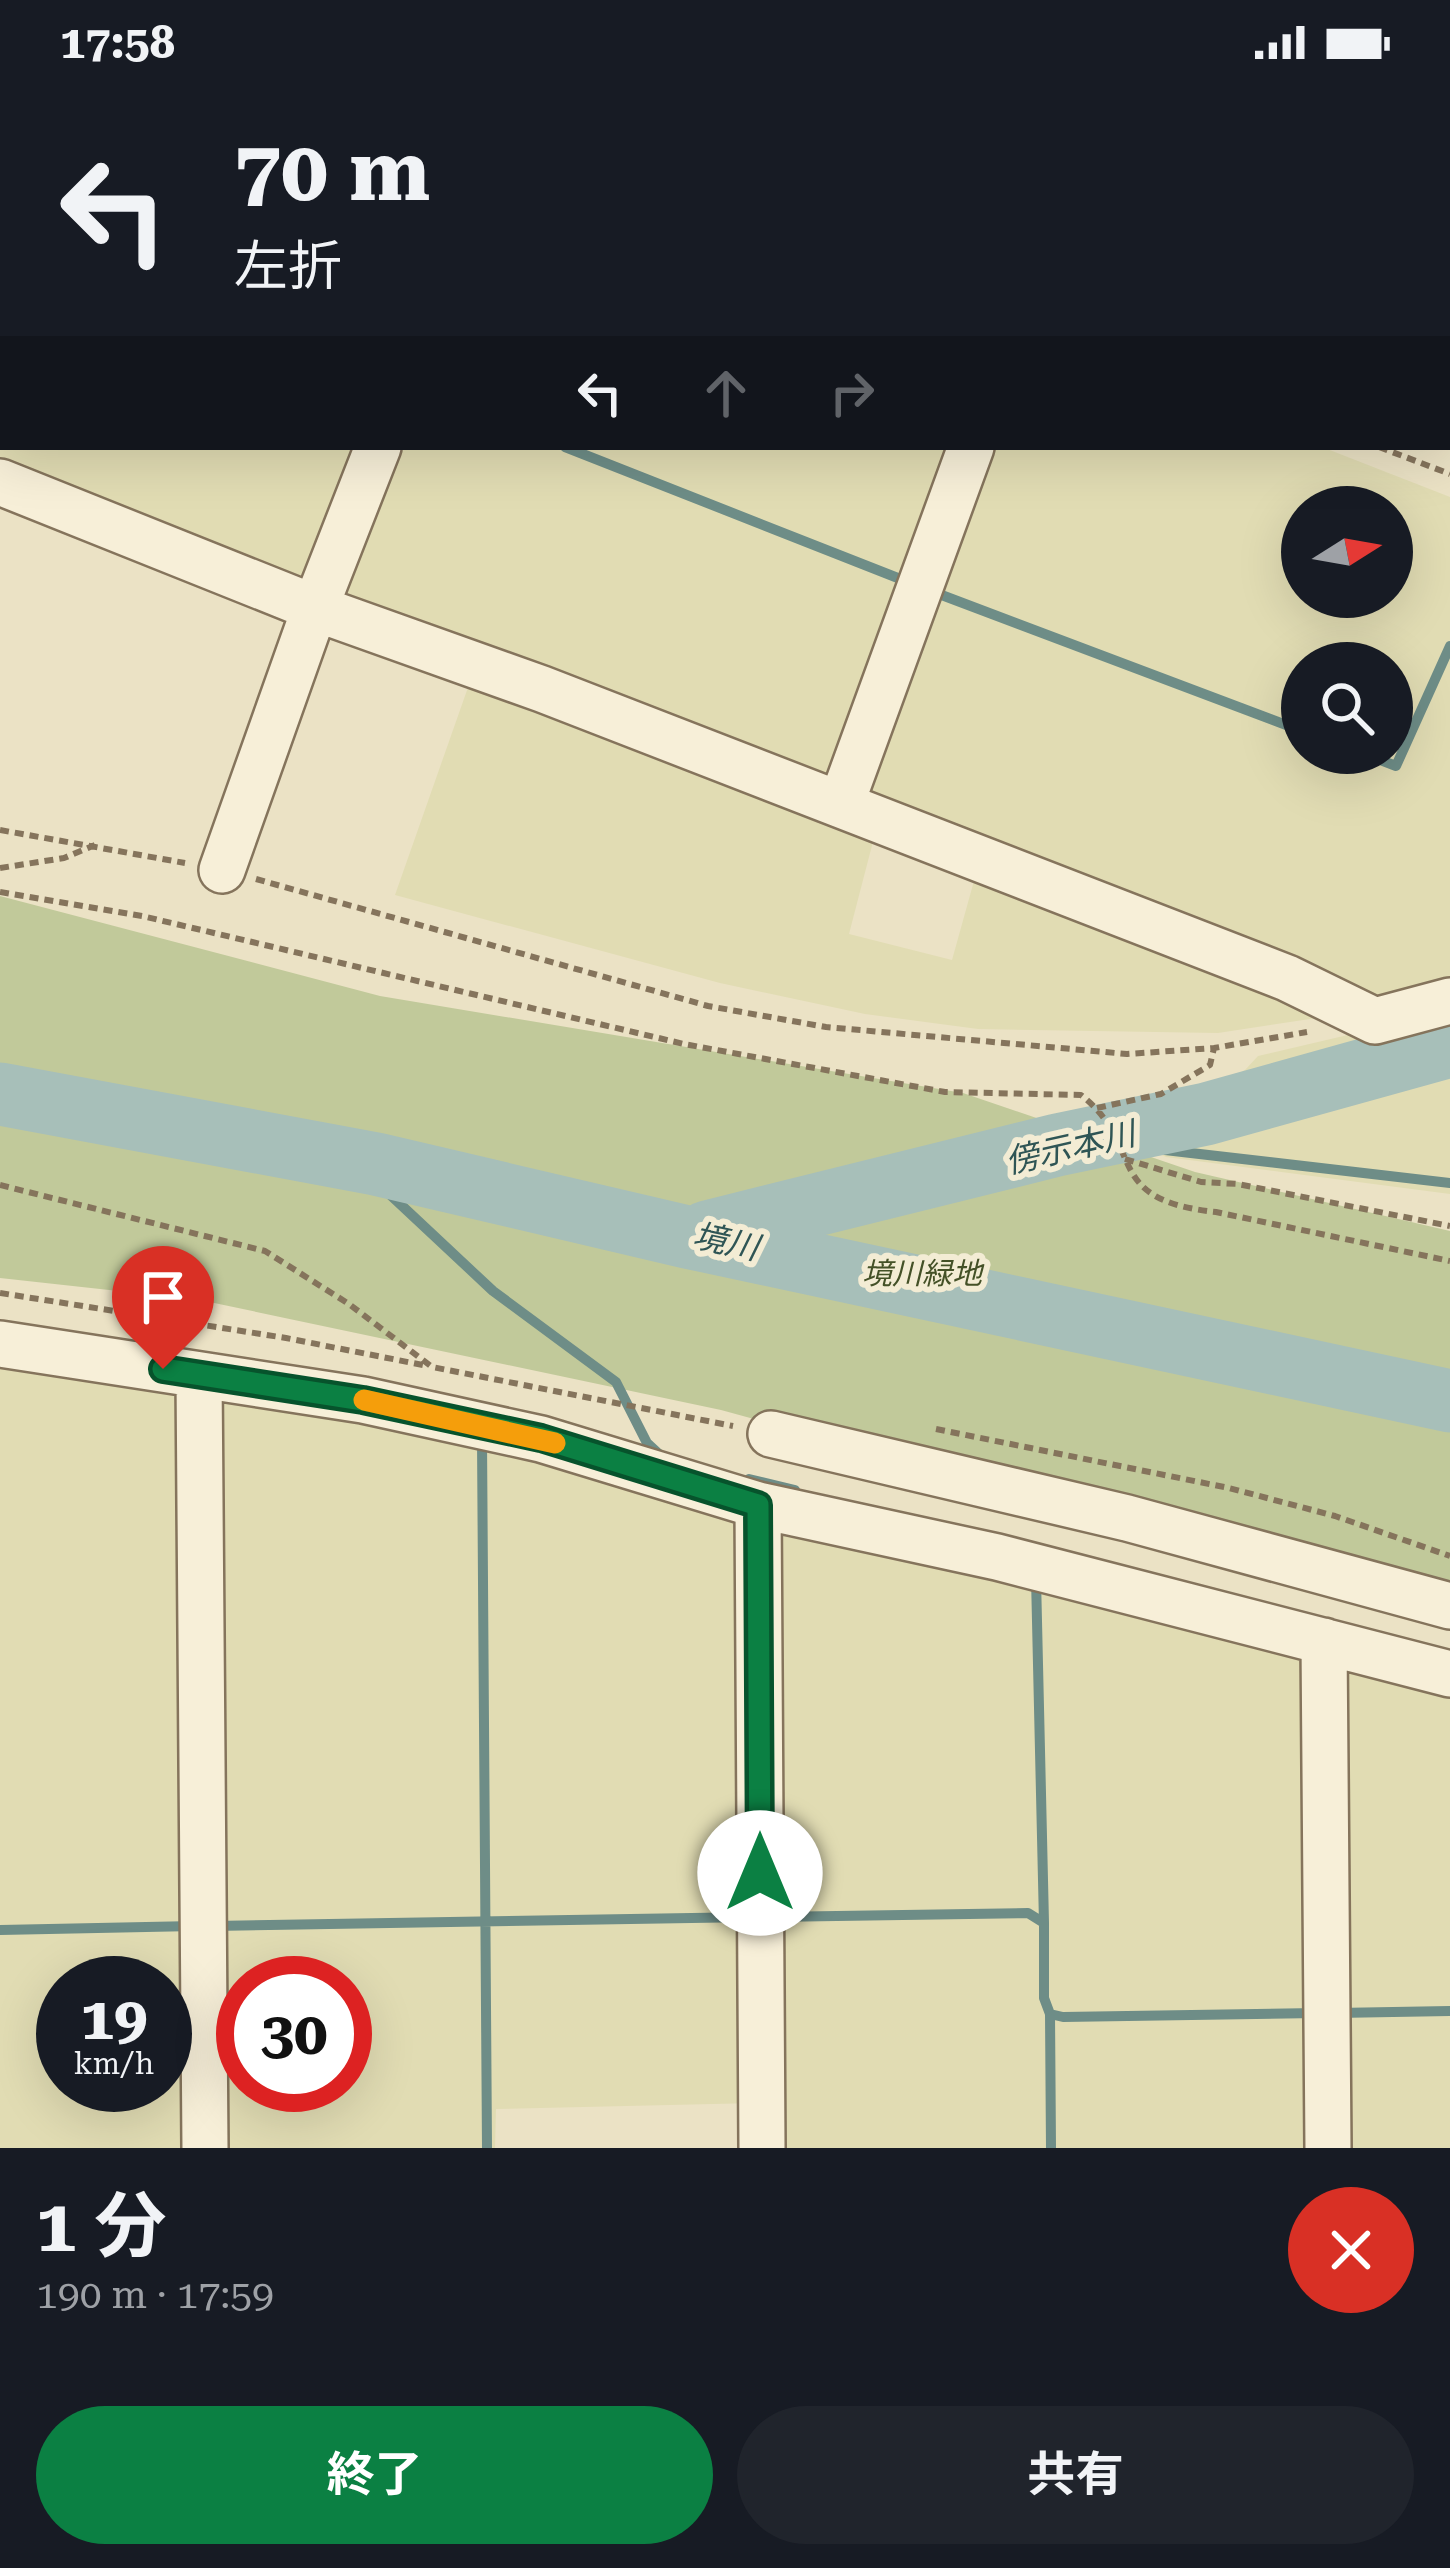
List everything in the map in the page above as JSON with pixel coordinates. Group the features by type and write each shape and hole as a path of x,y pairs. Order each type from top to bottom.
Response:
{"street":[{"path":"222,870 377,450"},
{"path":"841,804 970,450"},
{"path":"0,482 315,608 542,689 1287,978 1376,1021 1450,1001"},
{"path":"0,1344 363,1400 541,1438 758,1505 998,1557 1450,1674"},
{"path":"199,1375 205,2148"},
{"path":"771,1434 1127,1518 1450,1606"},
{"path":"758,1505 762,2148"},
{"path":"1324,1641 1328,2148"}],"path":[{"path":"1387,450 1450,474"},
{"path":"0,830 222,870 708,1006 802,1023 1126,1054 1214,1048 1312,1031"},
{"path":"0,868 64,858 95,845"},
{"path":"0,892 142,916 684,1044 945,1092 1081,1094 1097,1108 1135,1181 1157,1200 1182,1209 1450,1261"},
{"path":"1097,1108 1161,1094 1210,1065 1214,1048"},
{"path":"1124,1158 1201,1182 1238,1184 1450,1226"},
{"path":"0,1185 265,1251 349,1304 432,1367"},
{"path":"0,1293 286,1338 604,1403 666,1411"}],"shaded area":[{"path":"0,450 361,450 314,569 298,581 0,473"},
{"path":"395,450 957,450 837,784 338,594"},
{"path":"981,450 1330,450 1450,497 1450,996 1372,1008 858,795"},
{"path":"472,676 876,830 849,934 952,960 977,870 1330,1016 1218,1033 978,1029 865,1014 720,983 395,895"},
{"path":"1450,1011 1450,1194 1166,1157 1140,1145 1135,1121 1157,1115 1245,1070 1258,1056"},
{"path":"0,1352 188,1383 197,2148 0,2148"},
{"path":"204,1384 332,1404 748,1512 756,2103 496,2109 495,2148 216,2148"},
{"path":"772,1514 1306,1644 1317,2148 773,2148"},
{"path":"1343,1652 1450,1681 1450,2148 1335,2148"}],"green space":[{"name":"境川緑地","path":"0,896 380,996 963,1093 1195,1172 1450,1231 1450,1609 721,1410 200,1300 0,1278"}],"waterway":[{"path":"573,450 908,582"},
{"path":"931,591 1281,723"},
{"path":"1413,728 1450,646"},
{"name":"傍示本川","path":"707,1232 1057,1145 1206,1114 1450,1046"},
{"name":"境川","path":"0,1094 376,1164 687,1237 1450,1401"},
{"path":"1149,1125 1150,1139 1165,1150 1450,1183"},
{"path":"352,1159 493,1291 616,1382 647,1443 661,1456"},
{"path":"482,1440 487,2148"},
{"path":"749,1479 795,1490"},
{"path":"1036,1578 1044,1923"},
{"path":"771,1917 1028,1913 1044,1923 1044,1998 1050,2014 1317,2013"},
{"path":"213,1926 753,1917"},
{"path":"0,1930 195,1926"},
{"path":"1336,2013 1450,2011"},
{"path":"1050,2014 1051,2148"}],"slow traffic":[{"path":"364,1400 555,1443"}],"route":[{"path":"163,1369 363,1400 541,1438 758,1505 760,1873"}]}
